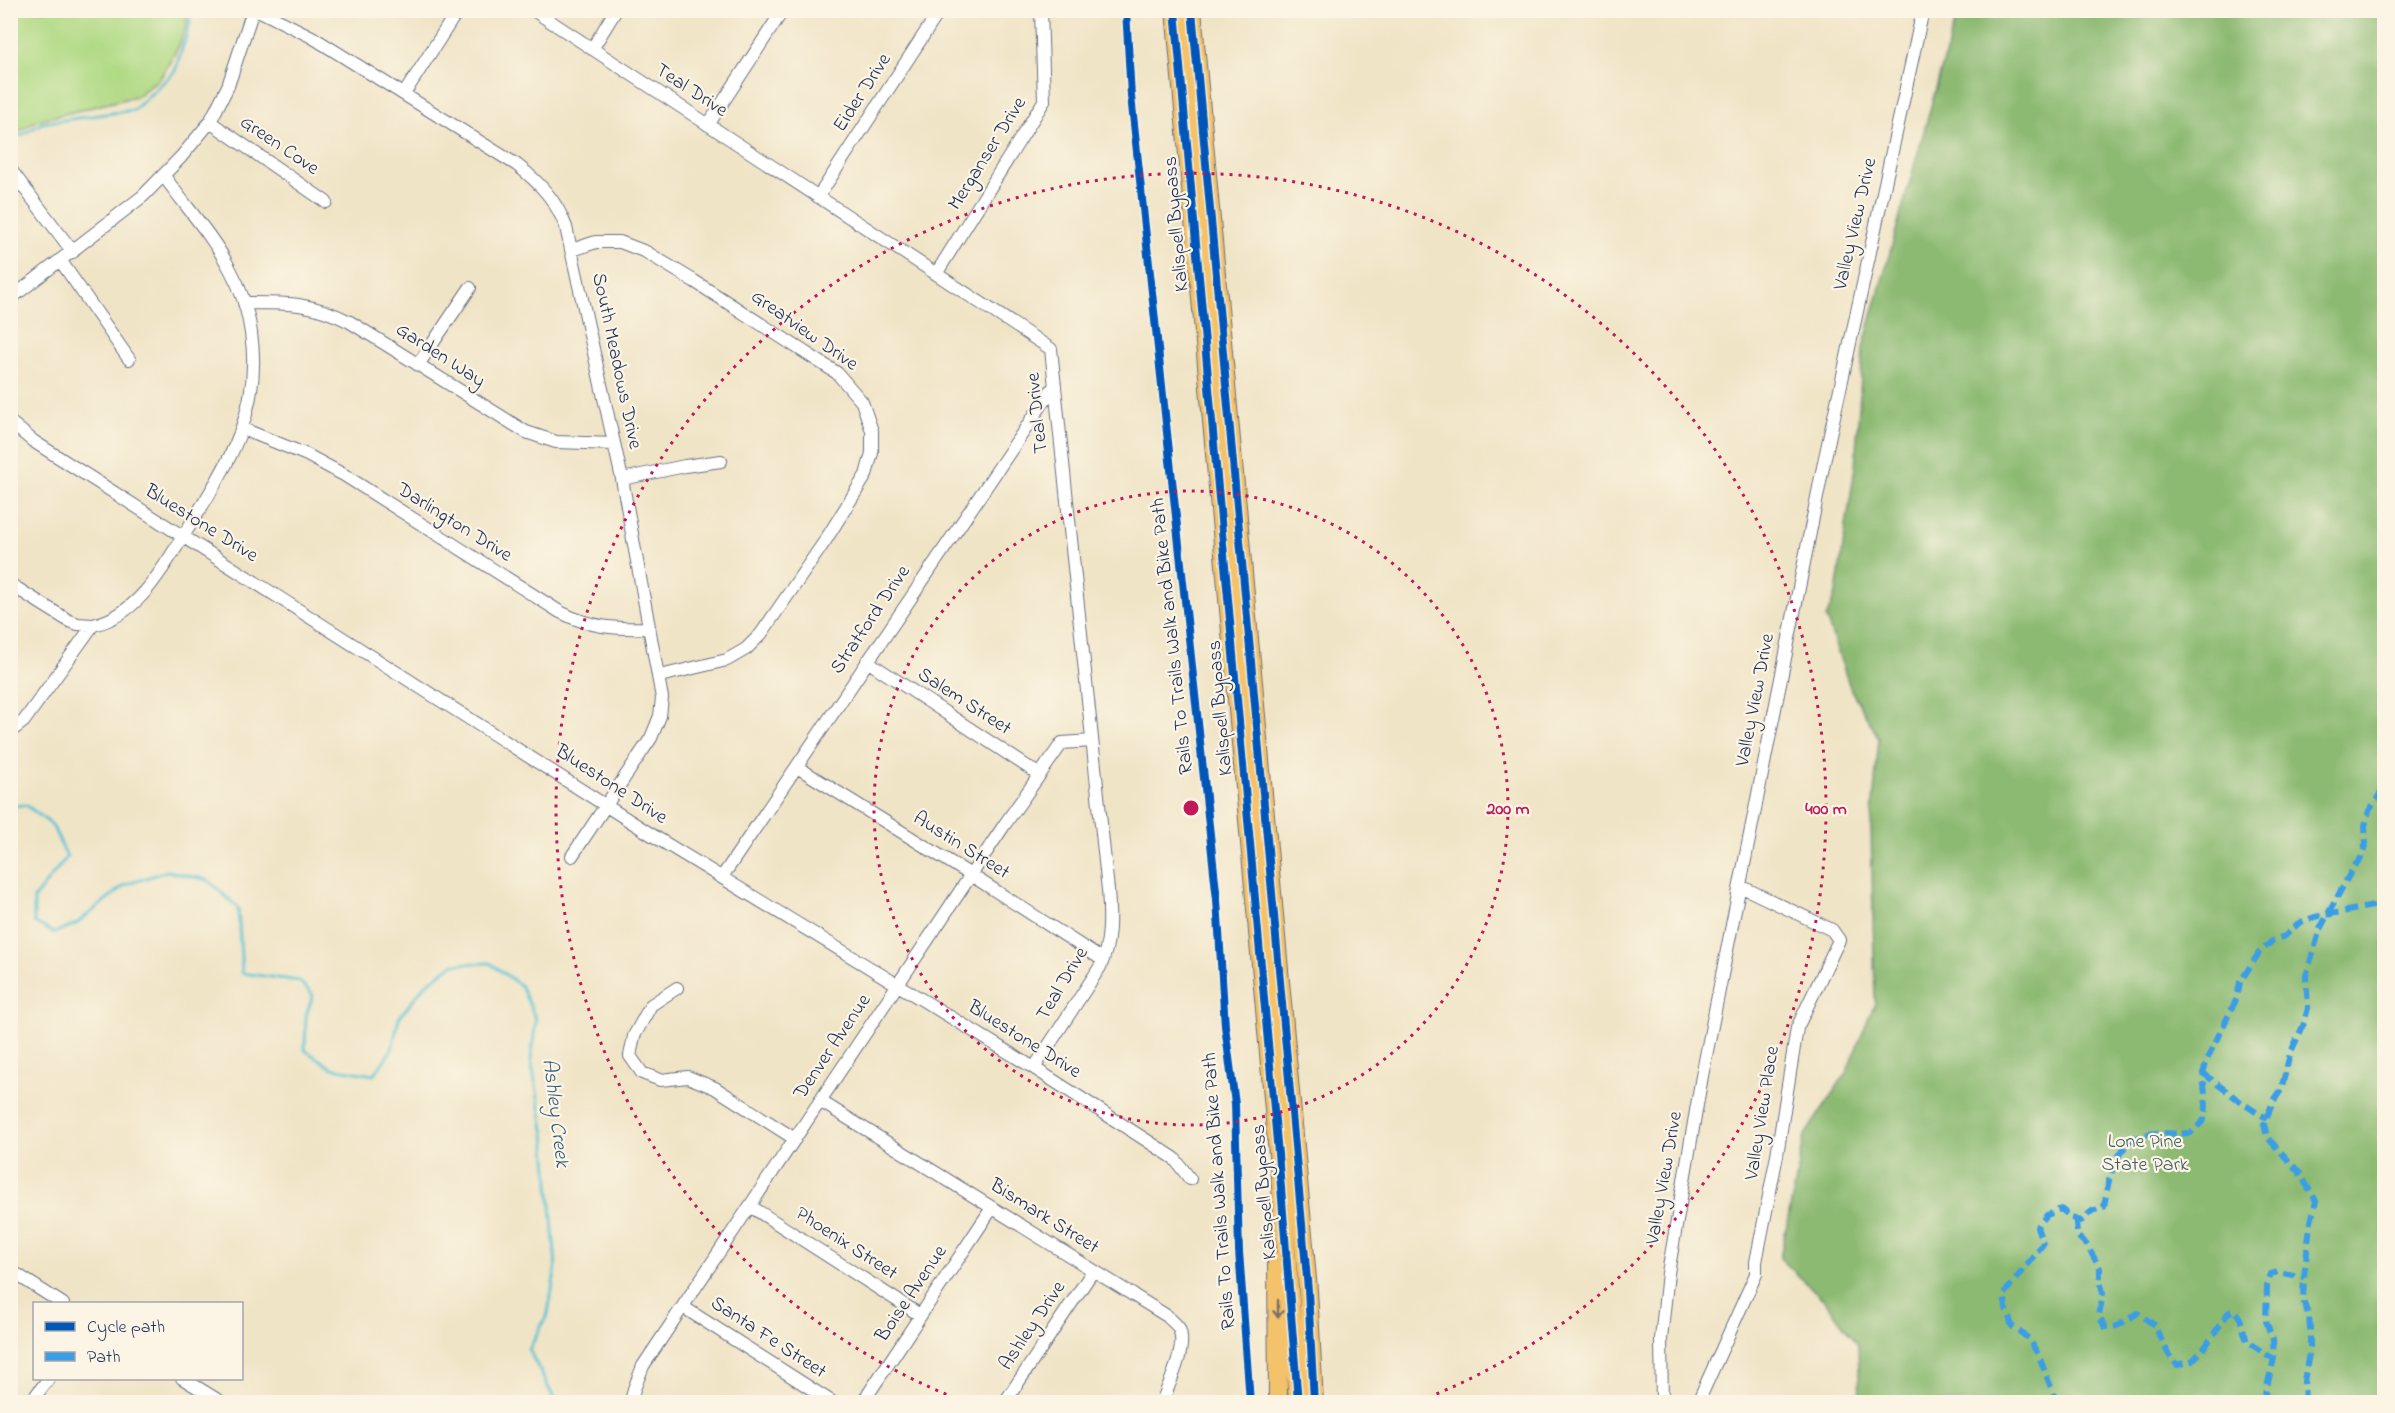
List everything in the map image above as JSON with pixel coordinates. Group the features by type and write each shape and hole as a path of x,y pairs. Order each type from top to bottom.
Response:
{"highway":[{"name":"Kalispell Bypass","path":"1174,10 1281,1188 1298,1402"},
{"name":"Kalispell Bypass","path":"1192,10 1308,1290 1314,1402"},
{"path":"1278,1402 1277,1270 1281,1188"}],"street":[{"path":"10,299 143,196 164,176 210,122 228,86 252,10"},
{"name":"South Meadows Drive","path":"258,10 312,37 498,152 535,179 557,206 566,227 615,444 660,676 662,707 657,723 626,778 572,856"},
{"path":"404,94 458,10"},
{"name":"Teal Drive","path":"533,10 1051,349 1110,925 1103,960 1034,1068"},
{"path":"592,49 616,10"},
{"path":"708,125 783,10"},
{"name":"Eider Drive","path":"818,197 940,10"},
{"name":"Merganser Drive","path":"936,274 1044,101 1041,10"},
{"name":"Valley View Drive","path":"1662,1402 1661,1339 1668,1273 1702,1076 1824,462 1923,10"},
{"name":"Green Cove","path":"210,122 326,202"},
{"path":"10,169 73,252"},
{"path":"10,584 69,621 78,624 93,625 113,618 138,600 161,571 218,480 243,429 250,408 254,365 249,321 244,303 231,271 220,252 164,176"},
{"name":"Greatview Drive","path":"572,250 596,242 620,242 646,252 814,356 845,379 862,402 872,430 872,453 855,495 761,634 746,649 728,660 660,676"},
{"path":"60,260 129,359"},
{"path":"418,365 470,288"},
{"name":"Garden Way","path":"244,303 304,304 331,312 506,420 536,436 556,442 615,444"},
{"name":"Stratford Drive","path":"722,877 1055,386"},
{"name":"Bluestone Drive","path":"10,422 33,441 606,805 1034,1068 1174,1158 1190,1179"},
{"name":"Darlington Drive","path":"243,429 307,455 344,476 560,612 595,626 618,629 649,628"},
{"path":"622,479 685,466 720,462"},
{"path":"10,732 24,721 93,625"},
{"name":"Salem Street","path":"867,661 1040,775"},
{"name":"Denver Avenue","path":"631,1402 644,1366 682,1307 971,874 1062,743 1092,741"},
{"name":"Austin Street","path":"797,767 971,874 1103,960"},
{"name":"Valley View Place","path":"1698,1402 1756,1274 1756,1262 1777,1155 1797,1028 1839,940 1832,930 1740,886"},
{"path":"677,988 651,1005 634,1036 630,1056 642,1073 660,1080 688,1077 715,1088 795,1139"},
{"name":"Bismark Street","path":"820,1101 1167,1316 1178,1327 1181,1340 1176,1366 1162,1402"},
{"name":"Phoenix Street","path":"750,1206 920,1315"},
{"name":"Boise Avenue","path":"863,1402 992,1208"},
{"path":"10,1270 60,1302"},
{"name":"Ashley Drive","path":"1005,1402 1093,1271"},
{"name":"Santa Fe Street","path":"682,1307 832,1402"},
{"path":"31,1402 48,1380"},
{"path":"185,1380 220,1402"}],"green space":[{"path":"11,10 185,11 187,23 178,48 161,77 137,96 36,121 11,136"},
{"name":"Lone Pine State Park","path":"1958,10 2384,11 2384,1402 1860,1402 1858,1345 1826,1302 1780,1258 1805,1135 1846,1073 1875,1003 1871,826 1879,738 1851,690 1826,618 1836,593 1855,467 1863,348"}],"waterway":[{"name":"Ashley Creek","path":"20,136 42,123 134,110 175,71 190,23 189,10"},
{"name":"Ashley Creek","path":"10,806 26,805 52,825 67,857 34,898 34,922 54,933 76,924 125,885 167,871 208,880 238,908 242,973 299,981 313,995 306,1016 305,1050 332,1068 374,1075 392,1049 399,1018 424,986 453,964 490,963 521,986 536,1020 531,1060 545,1134 556,1266 548,1313 529,1350 556,1402"}],"marked path":[{"path":"2305,1402 2304,1381 2310,1348 2310,1327 2303,1300 2304,1277 2310,1226 2316,1201 2299,1172 2267,1137 2264,1124 2281,1090 2290,1054 2303,1026 2308,1008 2306,976 2320,929 2353,868 2361,858 2366,843 2365,826 2369,811 2384,788"},
{"path":"2060,1402 2055,1398 2039,1356 2029,1339 2012,1326 2004,1294 2043,1244 2037,1227 2047,1215 2061,1209 2072,1218 2081,1221 2092,1211 2104,1207 2112,1170 2117,1159 2132,1141 2143,1135 2157,1133 2191,1133 2204,1120 2206,1106 2203,1073 2209,1055 2237,998 2240,982 2259,953 2272,941 2285,936 2299,923 2315,917 2384,904"},
{"path":"2203,1073 2242,1103 2267,1118"},
{"path":"2076,1220 2077,1236 2086,1244 2100,1268 2103,1293 2099,1316 2105,1327 2117,1326 2138,1313 2154,1325 2169,1355 2177,1365 2192,1361 2203,1350 2228,1313 2234,1310 2240,1318 2247,1342 2274,1359"},
{"path":"2263,1402 2274,1359 2273,1340 2266,1321 2267,1286 2271,1274 2278,1272 2304,1277"},
{"path":"1894,1402 1899,1402"}],"cycle path":[{"name":"Rails To Trails Walk and Bike Path","path":"1126,10 1131,96 1217,900 1225,1026 1235,1104 1239,1251 1250,1402"},
{"path":"1175,10 1281,1187 1298,1402"},
{"path":"1192,10 1308,1290 1314,1402"}]}
